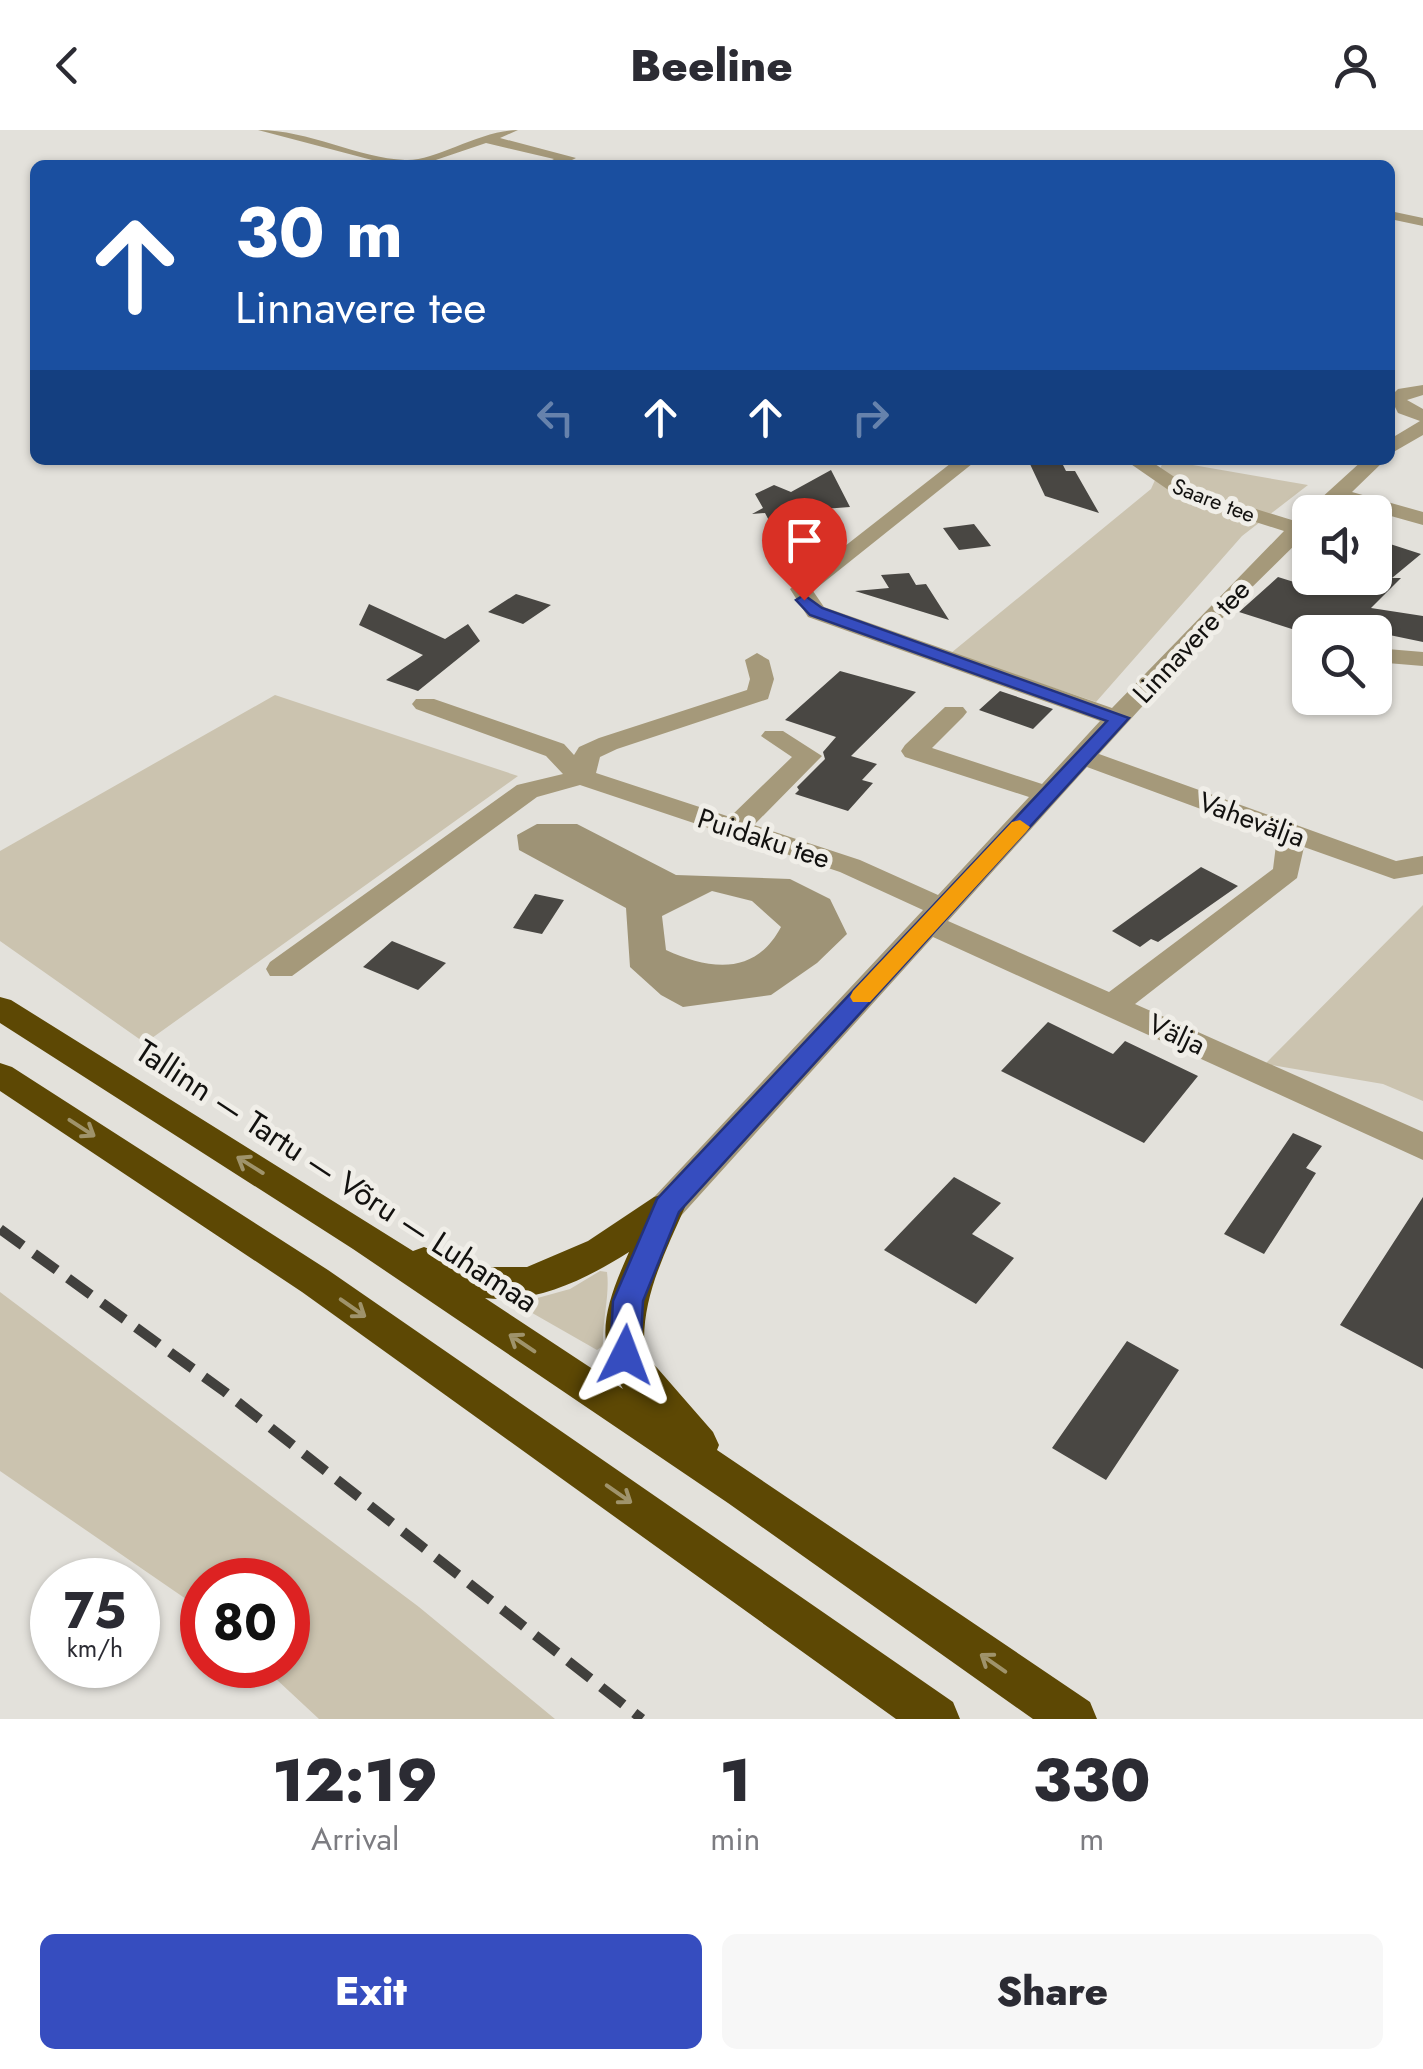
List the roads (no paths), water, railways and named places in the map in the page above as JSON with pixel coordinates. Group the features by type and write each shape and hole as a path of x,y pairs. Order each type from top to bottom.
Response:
{"highway":[{"name":"Tallinn — Tartu — Võru — Luhamaa","path":"0,1008 366,1239 743,1490 1073,1719"},
{"path":"0,1075 314,1281 936,1719"},
{"path":"366,1239 475,1282 503,1284 582,1264 667,1207"},
{"path":"667,1207 628,1301 625,1355 662,1408 743,1490"}],"street":[{"path":"264,130 387,160"},
{"path":"456,160 510,137"},
{"path":"423,160 486,139 510,137 569,158 563,160"},
{"path":"1395,216 1423,222"},
{"path":"1395,387 1423,390"},
{"path":"1423,390 1399,396 1395,403 1423,416"},
{"path":"1395,445 1423,426"},
{"path":"960,465 802,589 804,600 816,612 1120,718"},
{"name":"Saare tee","path":"1143,465 1187,494 1292,517"},
{"name":"Linnavere tee","path":"1337,494 1369,465"},
{"path":"1337,494 1423,519"},
{"name":"Linnavere tee","path":"667,1207 1231,595 1292,536"},
{"path":"1392,656 1423,659"},
{"path":"580,778 588,753 608,742 733,706 759,694 762,679 757,660"},
{"path":"426,704 555,750 580,778"},
{"path":"954,712 914,751 1050,795"},
{"path":"734,828 808,756 774,736"},
{"name":"Vahevälja","path":"1083,756 1394,870 1423,865"},
{"path":"281,970 526,791 580,778"},
{"name":"Puidaku tee","path":"580,778 850,866 937,916"},
{"path":"1113,1004 1287,872 1291,834"},
{"name":"Välja","path":"937,916 1113,1004 1423,1147"}],"railway":[{"path":"0,1229 225,1392 642,1719"}]}
